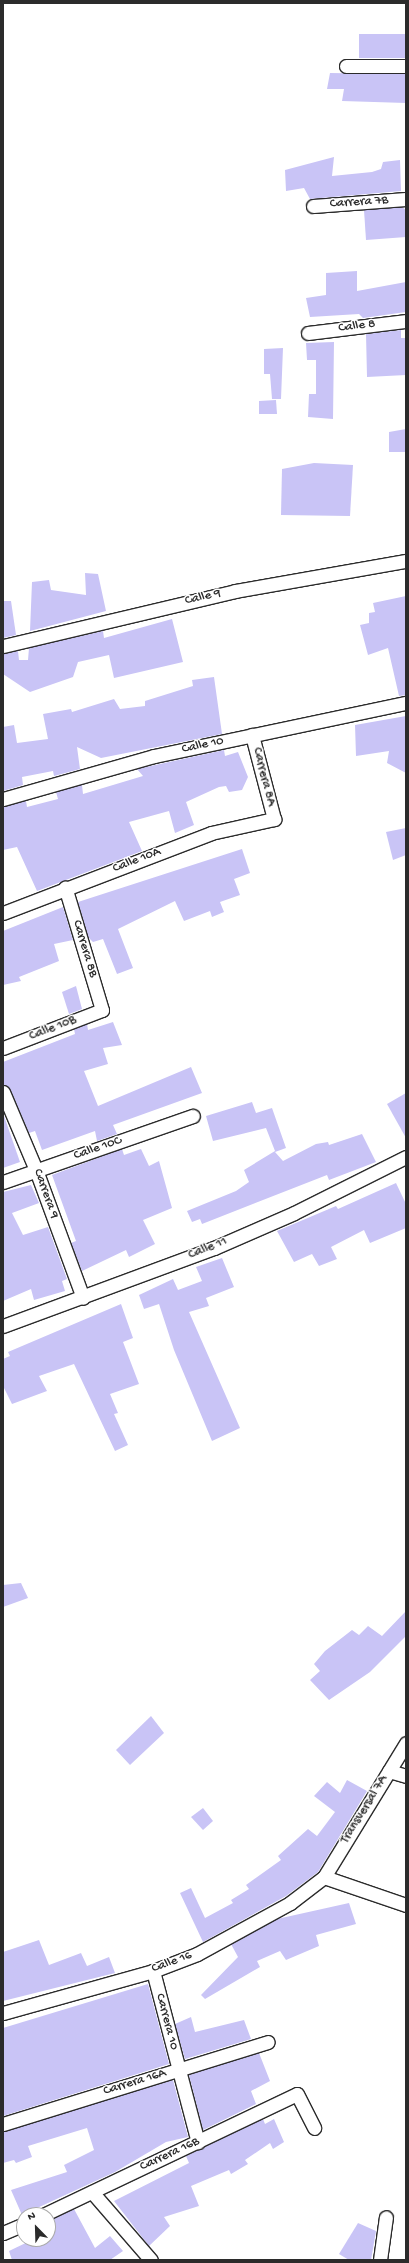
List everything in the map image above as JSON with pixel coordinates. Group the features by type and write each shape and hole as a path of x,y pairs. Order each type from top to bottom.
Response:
{"street":[{"path":"346,66 406,66"},
{"name":"Carrera 7B","path":"313,206 406,199"},
{"name":"Calle 8","path":"308,333 406,321"},
{"name":"Calle 9","path":"3,646 235,591 406,562"},
{"name":"Calle 10","path":"3,799 154,756 406,703"},
{"name":"Carrera 8A","path":"252,735 274,819"},
{"name":"Calle 10A","path":"3,912 65,887 211,833 274,819"},
{"name":"Carrera 8B","path":"65,887 102,1010"},
{"name":"Calle 10B","path":"3,1048 102,1010"},
{"name":"Carrera 9","path":"3,1092 36,1170 83,1298"},
{"name":"Calle 10C","path":"3,1182 192,1116"},
{"name":"Calle 11","path":"3,1326 83,1298 294,1213 406,1157"},
{"name":"Transversal 7A","path":"324,1877 406,1743"},
{"path":"389,1771 406,1776"},
{"path":"324,1877 406,1905"},
{"name":"Calle 16","path":"3,2013 153,1971 238,1934 324,1877"},
{"name":"Carrera 10","path":"153,1971 198,2142"},
{"name":"Carrera 16A","path":"3,2124 268,2042"},
{"name":"Carrera 16B","path":"56,2209 297,2094 314,2128"},
{"path":"92,2192 151,2260"},
{"path":"380,2260 386,2217"},
{"path":"3,2233 16,2227"}],"building":[{"path":"359,34 406,34 406,58 359,58"},
{"path":"330,73 406,74 406,103 342,101 344,89 327,89"},
{"path":"334,157 332,176 372,172 381,169 383,162 400,160 401,191 310,199 304,188 286,191 285,170"},
{"path":"402,207 406,210 406,237 366,240 364,210"},
{"path":"357,271 357,291 406,282 406,312 363,318 359,314 310,317 306,298 326,295 326,273"},
{"path":"401,330 401,338 406,338 406,375 367,377 366,334"},
{"path":"334,342 333,419 308,417 309,394 316,394 316,360 307,360 306,343"},
{"path":"283,348 281,399 272,399 270,374 264,374 264,349"},
{"path":"276,400 277,414 259,414 259,401"},
{"path":"406,429 406,452 389,452 389,432"},
{"path":"314,463 353,465 350,516 281,515 282,469"},
{"path":"85,573 98,574 106,611 30,631 32,582 49,580 51,590 86,595"},
{"path":"406,596 406,695 399,696 388,648 368,655 360,625 369,623 369,613 375,612 373,603"},
{"path":"3,601 11,601 16,635 3,638"},
{"path":"172,619 183,662 114,678 109,655 78,662 73,677 30,692 3,674 3,654 18,651 19,660 28,660 29,648 103,631 104,638"},
{"path":"214,677 222,734 101,758 77,747 80,769 54,776 53,771 22,777 23,785 3,791 3,727 14,725 17,743 48,739 43,714 71,709 72,712 114,699 120,709 145,706 145,701 193,686 192,680"},
{"path":"406,716 406,773 387,763 389,751 356,756 355,725"},
{"path":"224,750 225,756 238,752 248,777 242,790 229,792 226,786 219,787 186,802 194,825 175,833 169,811 129,822 142,851 37,891 17,847 3,850 3,807 26,801 27,807 58,799 56,792 82,785 83,794 143,776 137,769"},
{"path":"406,828 406,855 393,860 386,832"},
{"path":"242,849 250,873 234,879 240,895 220,902 224,912 212,917 210,911 184,921 175,901 118,929 133,968 117,974 103,939 93,942 88,937 78,902"},
{"path":"63,907 73,940 54,944 59,961 19,977 21,981 3,985 3,931"},
{"path":"76,986 82,1009 69,1014 62,992"},
{"path":"113,1022 122,1045 103,1048 108,1064 84,1071 98,1106 191,1067 202,1093 113,1125 117,1134 97,1141 95,1131 42,1150 35,1131 29,1133 10,1089 3,1084 3,1062 75,1034 74,1029 87,1024 88,1030"},
{"path":"406,1093 406,1138 387,1104"},
{"path":"252,1102 256,1113 272,1108 286,1148 275,1152 283,1161 316,1144 328,1142 329,1145 362,1134 376,1162 329,1180 327,1175 202,1224 200,1219 192,1222 187,1211 236,1191 249,1182 244,1170 275,1151 266,1128 213,1141 206,1116"},
{"path":"3,1113 20,1162 3,1168"},
{"path":"122,1149 124,1155 141,1149 149,1166 159,1161 172,1208 143,1220 155,1244 129,1257 126,1250 82,1271 71,1243 76,1241 52,1175"},
{"path":"396,1183 406,1204 406,1228 370,1243 364,1230 331,1247 337,1259 319,1266 312,1254 294,1262 277,1231 336,1206 338,1209"},
{"path":"31,1185 39,1203 12,1213 23,1235 48,1227 67,1279 62,1281 65,1291 34,1300 31,1289 3,1301 3,1192"},
{"path":"222,1258 234,1287 206,1298 209,1306 189,1312 240,1428 212,1441 174,1350 159,1304 144,1309 139,1295 173,1279 178,1290 202,1281 196,1267"},
{"path":"121,1304 133,1338 123,1342 139,1384 110,1394 118,1413 114,1414 128,1445 115,1451 74,1364 39,1376 47,1391 12,1404 3,1386 3,1359 10,1356 8,1352"},
{"path":"21,1583 28,1598 3,1607 3,1585"},
{"path":"406,1611 406,1636 370,1672 329,1700 310,1680 320,1671 314,1664 325,1651 352,1630 359,1635 368,1626 382,1636"},
{"path":"151,1716 164,1733 130,1765 116,1750"},
{"path":"347,1780 367,1791 318,1872 286,1896 203,1942 180,1893 191,1888 205,1918 233,1903 231,1900 249,1889 246,1885 281,1860 278,1856 308,1829 317,1836 335,1812 314,1796 327,1782 340,1793"},
{"path":"203,1808 213,1821 203,1830 191,1817"},
{"path":"349,1903 356,1924 316,1935 319,1946 286,1960 280,1951 257,1961 260,1967 205,1999 201,1995 238,1957 231,1944 277,1919"},
{"path":"39,1940 49,1965 81,1953 87,1966 109,1957 115,1973 3,2001 3,1952"},
{"path":"148,1984 169,2064 3,2116 3,2028"},
{"path":"191,2017 195,2032 244,2020 251,2039 185,2059 175,2024"},
{"path":"259,2053 270,2081 251,2091 256,2104 203,2130 189,2075"},
{"path":"173,2080 188,2137 166,2142 115,2172 39,2207 18,2207 11,2190 67,2172 64,2165 94,2150 87,2128 28,2146 32,2157 16,2163 14,2160 3,2163 3,2132"},
{"path":"263,2119 265,2124 274,2119 284,2142 273,2149 270,2143 245,2160 248,2164 231,2174 229,2170 191,2186 199,2206 164,2217 170,2226 149,2246 114,2201 189,2163 186,2156"},
{"path":"74,2209 95,2248 110,2236 123,2251 110,2260 12,2260 9,2251 17,2247 56,2247 56,2217"},
{"path":"358,2223 376,2231 371,2260 349,2260 339,2254"}]}
